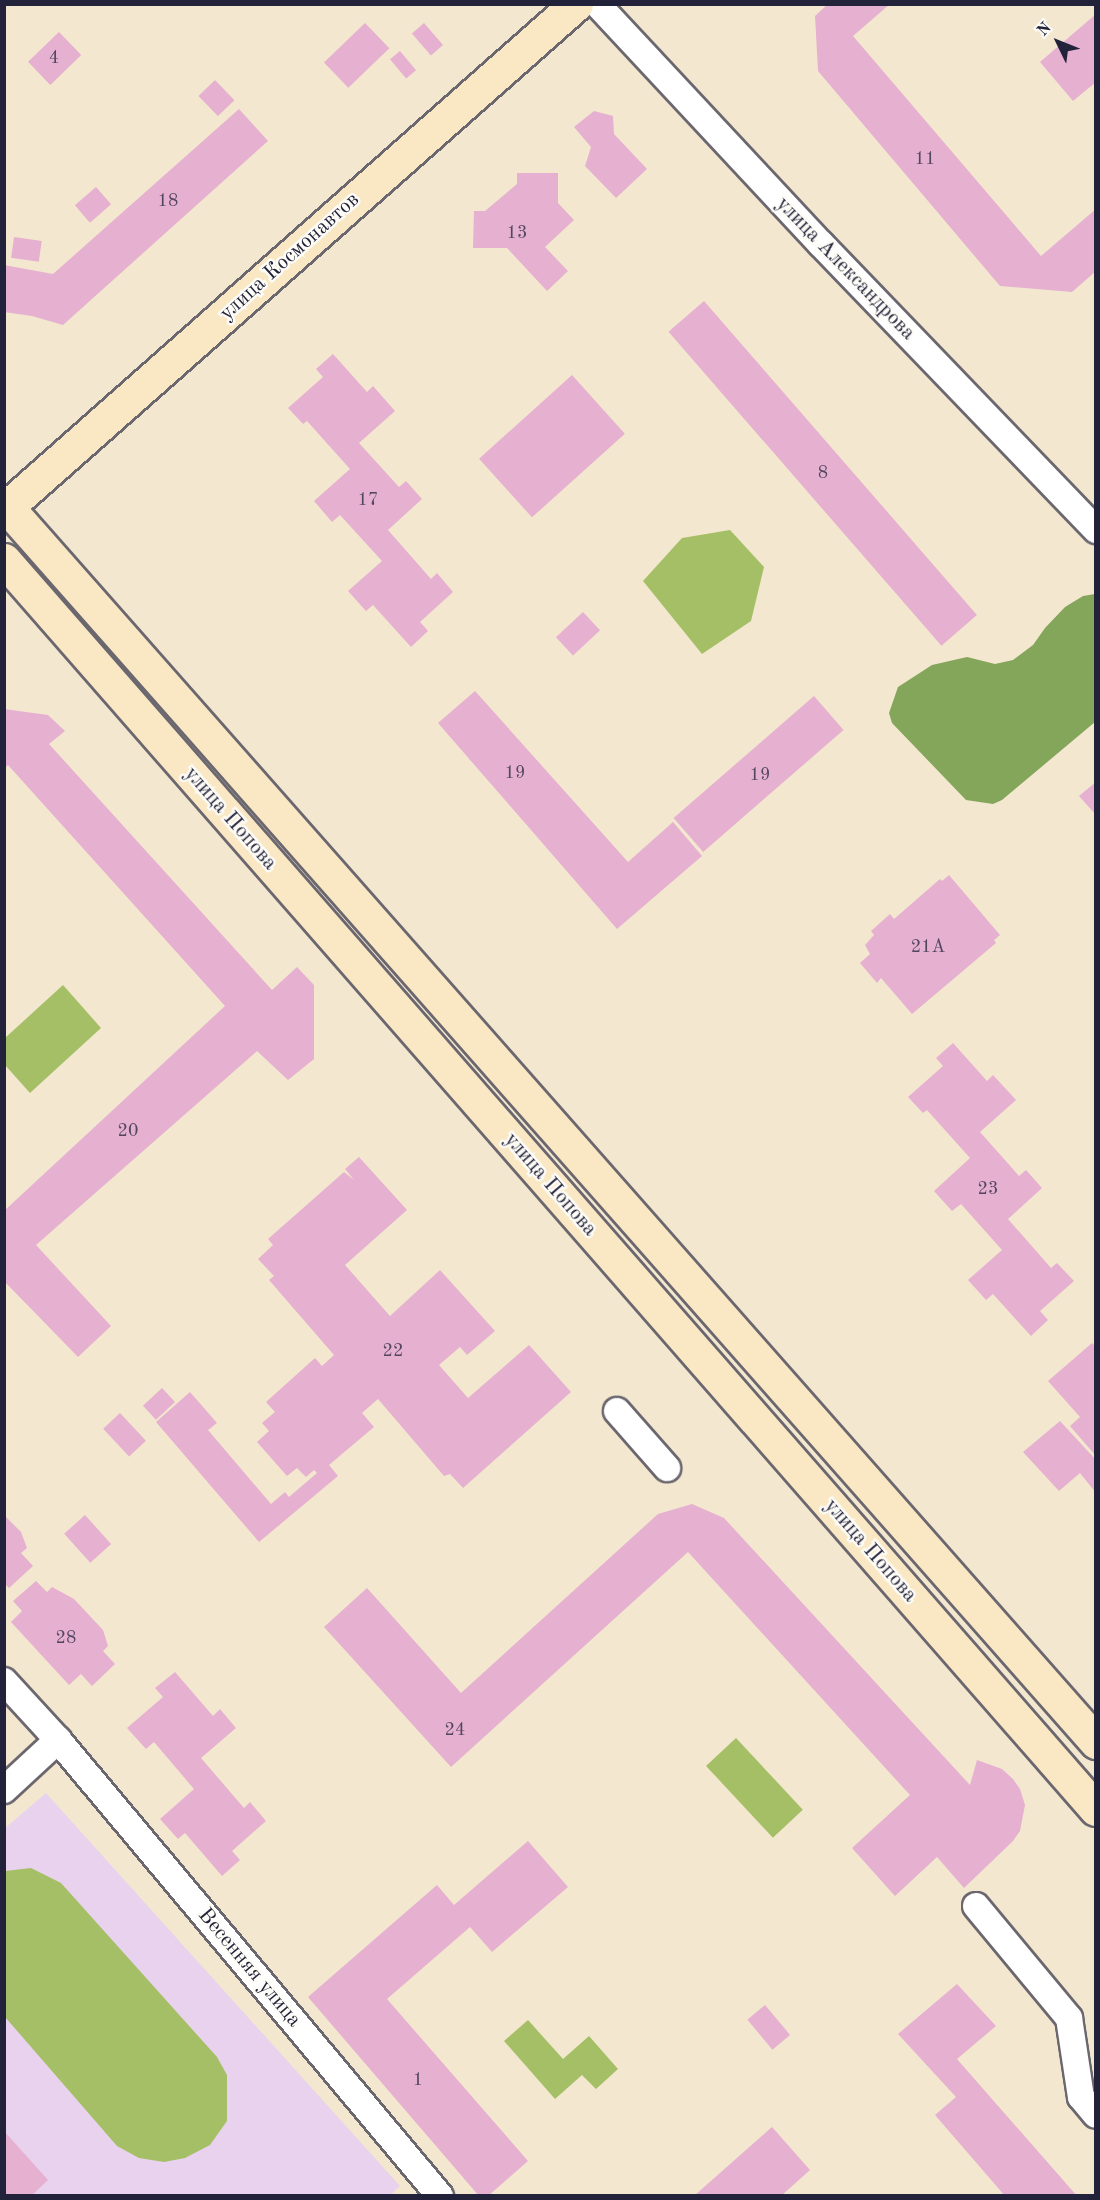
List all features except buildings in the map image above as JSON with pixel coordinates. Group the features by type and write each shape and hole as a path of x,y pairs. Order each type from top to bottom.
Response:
{"main road":[{"name":"улица Космонавтов","path":"5,507 576,4"},
{"name":"улица Попова","path":"5,507 1095,1742"},
{"name":"улица Попова","path":"4,560 1095,1809"}],"street":[{"name":"улица Александрова","path":"597,4 837,261 1095,530"},
{"path":"617,1411 667,1468"},
{"name":"Весенняя улица","path":"4,1681 58,1740 440,2196"},
{"path":"4,1790 58,1740"},
{"path":"976,1906 1069,2018 1080,2097 1095,2115"}],"shaded area":[{"path":"46,1793 400,2186 389,2196 5,2195 4,1829"}],"green space":[{"path":"730,530 764,567 751,621 702,654 643,581 682,538"},
{"path":"1095,594 1095,722 1002,800 993,804 966,800 892,723 889,713 898,687 932,665 967,657 995,664 1013,660 1033,645 1065,607 1083,596"},
{"path":"63,985 101,1028 30,1093 5,1065 5,1038"},
{"path":"736,1738 803,1810 773,1838 706,1766"},
{"path":"31,1868 61,1883 217,2057 227,2075 227,2121 210,2145 185,2158 164,2162 139,2158 117,2146 5,2017 5,1871"},
{"path":"528,2020 563,2059 589,2036 618,2069 596,2089 582,2075 555,2099 504,2041"}]}
